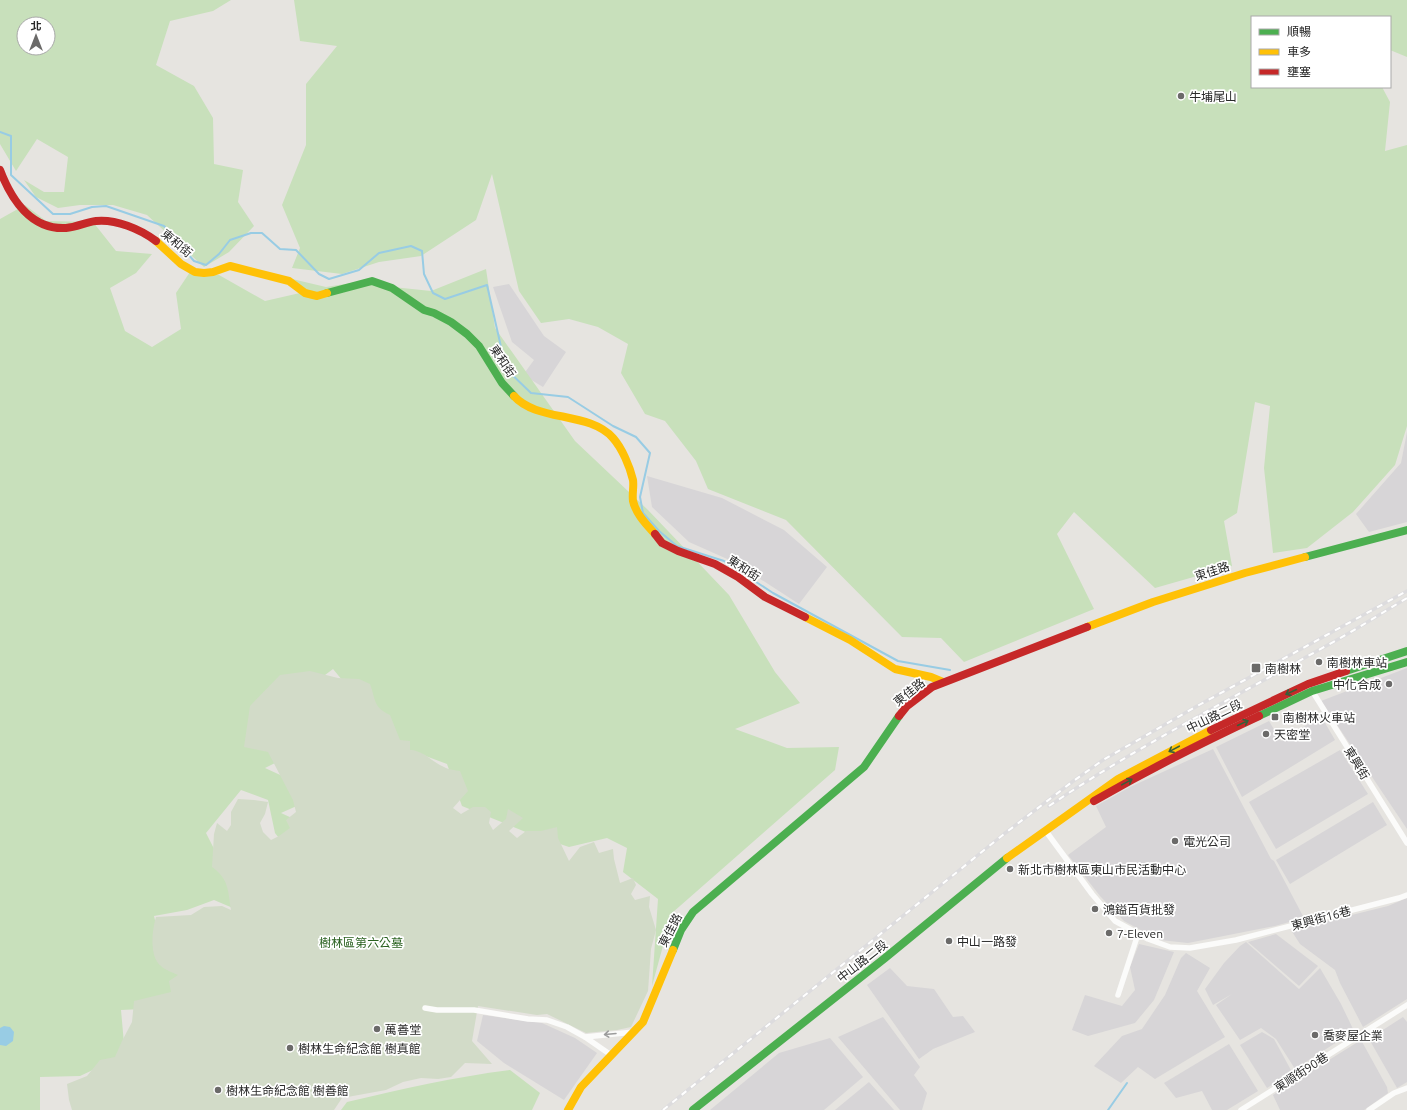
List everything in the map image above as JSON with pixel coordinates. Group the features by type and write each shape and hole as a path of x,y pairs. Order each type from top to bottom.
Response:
{"street":[{"name":"東和街","path":"0,170 7,189 17,205 27,214 42,223 54,229 77,226 96,221 130,227 143,232 156,241 183,266 195,272 214,272 230,266 290,281 305,293 317,296 372,282 392,288 424,310 434,313 451,322 468,334 479,346 502,383 518,401 542,412 584,421 604,431 613,438 623,453 633,480 633,500 638,514 662,543 678,551 716,564 738,577 765,598 850,640 881,662 895,669 931,677 943,682"},
{"name":"東佳路","path":"568,1110 580,1087 643,1022 681,930 693,912 864,767 896,719 907,706 932,688 943,682 1153,602 1245,573 1407,530"},
{"name":"中山路二段","path":"693,1110 885,958 1018,849 1045,830 1130,780 1310,687 1407,651"},
{"name":"中山路二段","path":"1310,687 1407,662"},
{"name":"東興街","path":"1310,687 1407,843"},
{"name":"東興街16巷","path":"1045,830 1092,894 1115,921 1148,940 1170,947 1190,948 1236,940 1407,895"},
{"path":"1118,995 1138,934"},
{"name":"東順街90巷","path":"1241,1110 1407,1005"},
{"path":"425,1008 437,1010 474,1010 528,1019 547,1020 567,1027 611,1055"},
{"path":"586,1038 634,1032"},
{"path":"1369,1110 1394,1093 1407,1088"}],"shaded area":[{"path":"509,284 544,336 566,352 543,387 523,375 534,360 512,342 493,287"},
{"path":"1407,432 1407,522 1369,532 1356,514 1401,463"},
{"path":"647,476 722,498 784,530 827,567 799,604 734,562 689,542 652,507"},
{"path":"1407,668 1407,829 1321,701"},
{"path":"1321,716 1335,740 1242,797 1216,747 1269,721 1281,741"},
{"name":"電光公司","path":"1213,749 1304,918 1275,926 1188,943 1160,940 1153,933 1146,933 1124,921 1100,896 1068,855 1106,827 1096,806 1130,787"},
{"path":"1340,750 1368,794 1276,849 1249,802"},
{"path":"1373,802 1387,825 1290,884 1276,860"},
{"path":"1407,898 1407,999 1363,1027 1340,983 1335,970 1300,944 1291,930 1388,906"},
{"path":"1276,934 1318,966 1299,986 1248,942"},
{"path":"1246,942 1299,989 1320,968 1341,1004 1354,1031 1295,1069 1276,1039 1261,1028 1240,1040 1216,1005 1232,994 1213,1005 1205,989 1224,963 1240,946"},
{"path":"1139,944 1174,952 1154,1000 1135,1023 1088,1036 1072,1030 1085,995 1122,1006 1135,990 1130,967"},
{"path":"1186,953 1210,968 1197,991 1225,1037 1155,1079 1138,1067 1121,1083 1094,1066 1122,1036 1142,1029 1165,995 1181,958"},
{"path":"890,968 907,986 934,989 953,1017 963,1016 975,1032 933,1049 919,1059 867,985"},
{"path":"483,1015 542,1023 575,1038 597,1053 564,1100 504,1063 477,1041"},
{"path":"883,1017 920,1067 914,1075 927,1093 922,1110 900,1110 838,1037"},
{"path":"1403,1017 1407,1022 1407,1082 1397,1088 1369,1039"},
{"path":"1262,1032 1274,1039 1292,1072 1267,1088 1240,1045"},
{"path":"830,1038 863,1077 824,1110 710,1110 779,1053"},
{"path":"1361,1040 1387,1087 1388,1093 1364,1110 1280,1110 1273,1095"},
{"path":"1229,1044 1258,1091 1227,1110 1212,1110 1202,1091 1176,1098 1164,1083"},
{"path":"869,1082 894,1110 835,1110"}],"green space":[{"path":"0,0 231,0 213,11 170,21 156,65 194,86 213,118 214,164 243,170 238,202 254,226 229,252 204,267 147,215 113,205 80,205 58,208 36,197 24,180 44,192 64,192 68,157 37,139 16,171 0,144"},
{"path":"294,0 1407,0 1407,57 1391,50 1391,16 1251,16 1251,88 1383,88 1390,102 1385,151 1407,145 1407,426 1395,465 1353,512 1307,548 1273,553 1264,468 1270,406 1255,402 1237,513 1224,521 1232,566 1155,588 1074,512 1057,534 1094,609 964,662 941,638 902,637 786,520 708,489 696,461 665,421 645,414 621,373 628,344 598,327 569,319 541,323 519,291 492,174 476,220 421,256 379,262 342,274 292,268 300,248 282,205 306,145 306,84 337,46 300,41"},
{"path":"25,205 46,221 93,222 116,251 152,254 136,273 110,288 125,331 152,347 181,329 176,293 190,272 219,275 265,301 300,293 292,279 326,287 370,280 393,287 431,291 486,269 495,328 575,441 648,510 729,595 775,672 800,703 735,729 787,748 839,747 835,770 672,913 652,986 658,899 623,872 627,848 607,838 569,847 533,835 462,806 447,764 396,745 333,669 269,717 291,755 265,768 313,790 310,800 281,813 307,825 308,875 275,833 268,800 241,790 206,833 247,914 214,900 187,910 154,916 166,965 259,964 164,1008 121,1010 125,1055 80,1076 40,1077 40,1110 0,1110 0,219"},
{"name":"樹林區第六公墓","path":"310,671 338,678 359,679 370,684 374,699 381,709 390,715 400,740 410,741 410,750 423,754 446,768 460,771 468,791 453,808 461,814 473,807 485,807 491,812 489,823 493,830 506,819 508,809 523,818 509,831 517,838 526,831 541,831 557,827 558,838 569,861 580,847 594,842 599,853 613,849 620,883 633,878 636,885 631,894 635,900 650,896 649,907 656,930 651,949 648,991 631,1027 586,1033 547,1014 537,1015 478,1006 472,1041 492,1064 465,1063 451,1077 438,1079 421,1078 403,1082 386,1090 342,1098 334,1110 72,1110 67,1084 87,1076 100,1060 115,1057 132,1022 134,1001 171,992 169,981 178,975 167,970 157,962 152,943 156,917 191,915 204,907 222,906 231,910 225,881 222,876 212,867 214,834 217,823 227,831 231,825 231,812 238,799 254,800 268,802 265,814 260,823 263,832 271,840 290,828 286,820 296,812 293,800 268,752 244,747 250,706 280,675"},
{"path":"510,1070 540,1093 532,1110 341,1110 347,1102 448,1080"}],"water":[{"path":"4,1026 10,1027 14,1032 13,1041 6,1046 0,1045 0,1028"}],"waterway":[{"path":"0,132 11,136 11,175 53,214 70,214 92,207 106,206 164,226 194,261 206,265 219,254 230,240 251,233 262,233 280,249 296,250 319,274 329,279 359,270 379,253 411,246 422,251 424,274 433,293 445,299 487,285 506,369 531,393 568,397 613,426 636,437 650,453 640,497 643,513 659,531 677,546 724,561 773,593 898,661 950,670"},
{"path":"1108,1110 1127,1083"}],"railway":[{"path":"663,1110 1004,834 1103,760 1199,705 1407,591"},
{"path":"1049,806 1151,743 1336,640 1407,598"}],"traffic: fast":[{"path":"327,293 372,281 392,288 424,310 434,313 451,322 467,334 479,346 502,383 514,396"},
{"path":"1305,557 1407,530"},
{"path":"1346,671 1407,651"},
{"path":"1259,716 1312,691 1407,662"},
{"path":"673,950 681,930 693,912 864,767 899,716"},
{"path":"693,1110 885,958 1007,858"}],"traffic: slow":[{"path":"156,241 181,264 195,272 213,272 230,266 289,281 305,293 317,296 327,293"},
{"path":"514,396 524,404 536,410 591,424 603,430 613,438 622,452 632,475 634,506 642,519 655,534"},
{"path":"1087,627 1153,602 1245,573 1305,557"},
{"path":"805,617 850,640 895,669 931,677 943,682"},
{"path":"1007,858 1118,779 1211,730"},
{"path":"568,1110 581,1087 643,1022 673,950"}],"traffic: jam":[{"path":"0,170 16,202 24,211 42,224 66,228 96,221 120,223 135,229 156,241"},
{"path":"655,534 662,543 678,551 715,564 738,577 765,597 805,617"},
{"path":"899,716 907,706 932,687 1087,627"},
{"path":"1211,730 1308,684 1346,671"},
{"path":"1094,801 1135,778 1259,716"}],"place":[{"name":"牛埔尾山","path":"1181,96"},
{"name":"南樹林車站","path":"1319,662"},
{"name":"南樹林","path":"1256,668"},
{"name":"中化合成","path":"1389,684"},
{"name":"南樹林火車站","path":"1275,717"},
{"name":"天密堂","path":"1266,734"},
{"name":"電光公司","path":"1175,841"},
{"name":"新北市樹林區東山市民活動中心","path":"1010,869"},
{"name":"鴻鎰百貨批發","path":"1095,909"},
{"name":"7-Eleven","path":"1109,933"},
{"name":"中山一路發","path":"949,941"},
{"name":"萬善堂","path":"377,1029"},
{"name":"喬麥屋企業","path":"1315,1035"},
{"name":"樹林生命紀念館 樹真館","path":"290,1048"},
{"name":"樹林生命紀念館 樹善館","path":"218,1090"}]}
